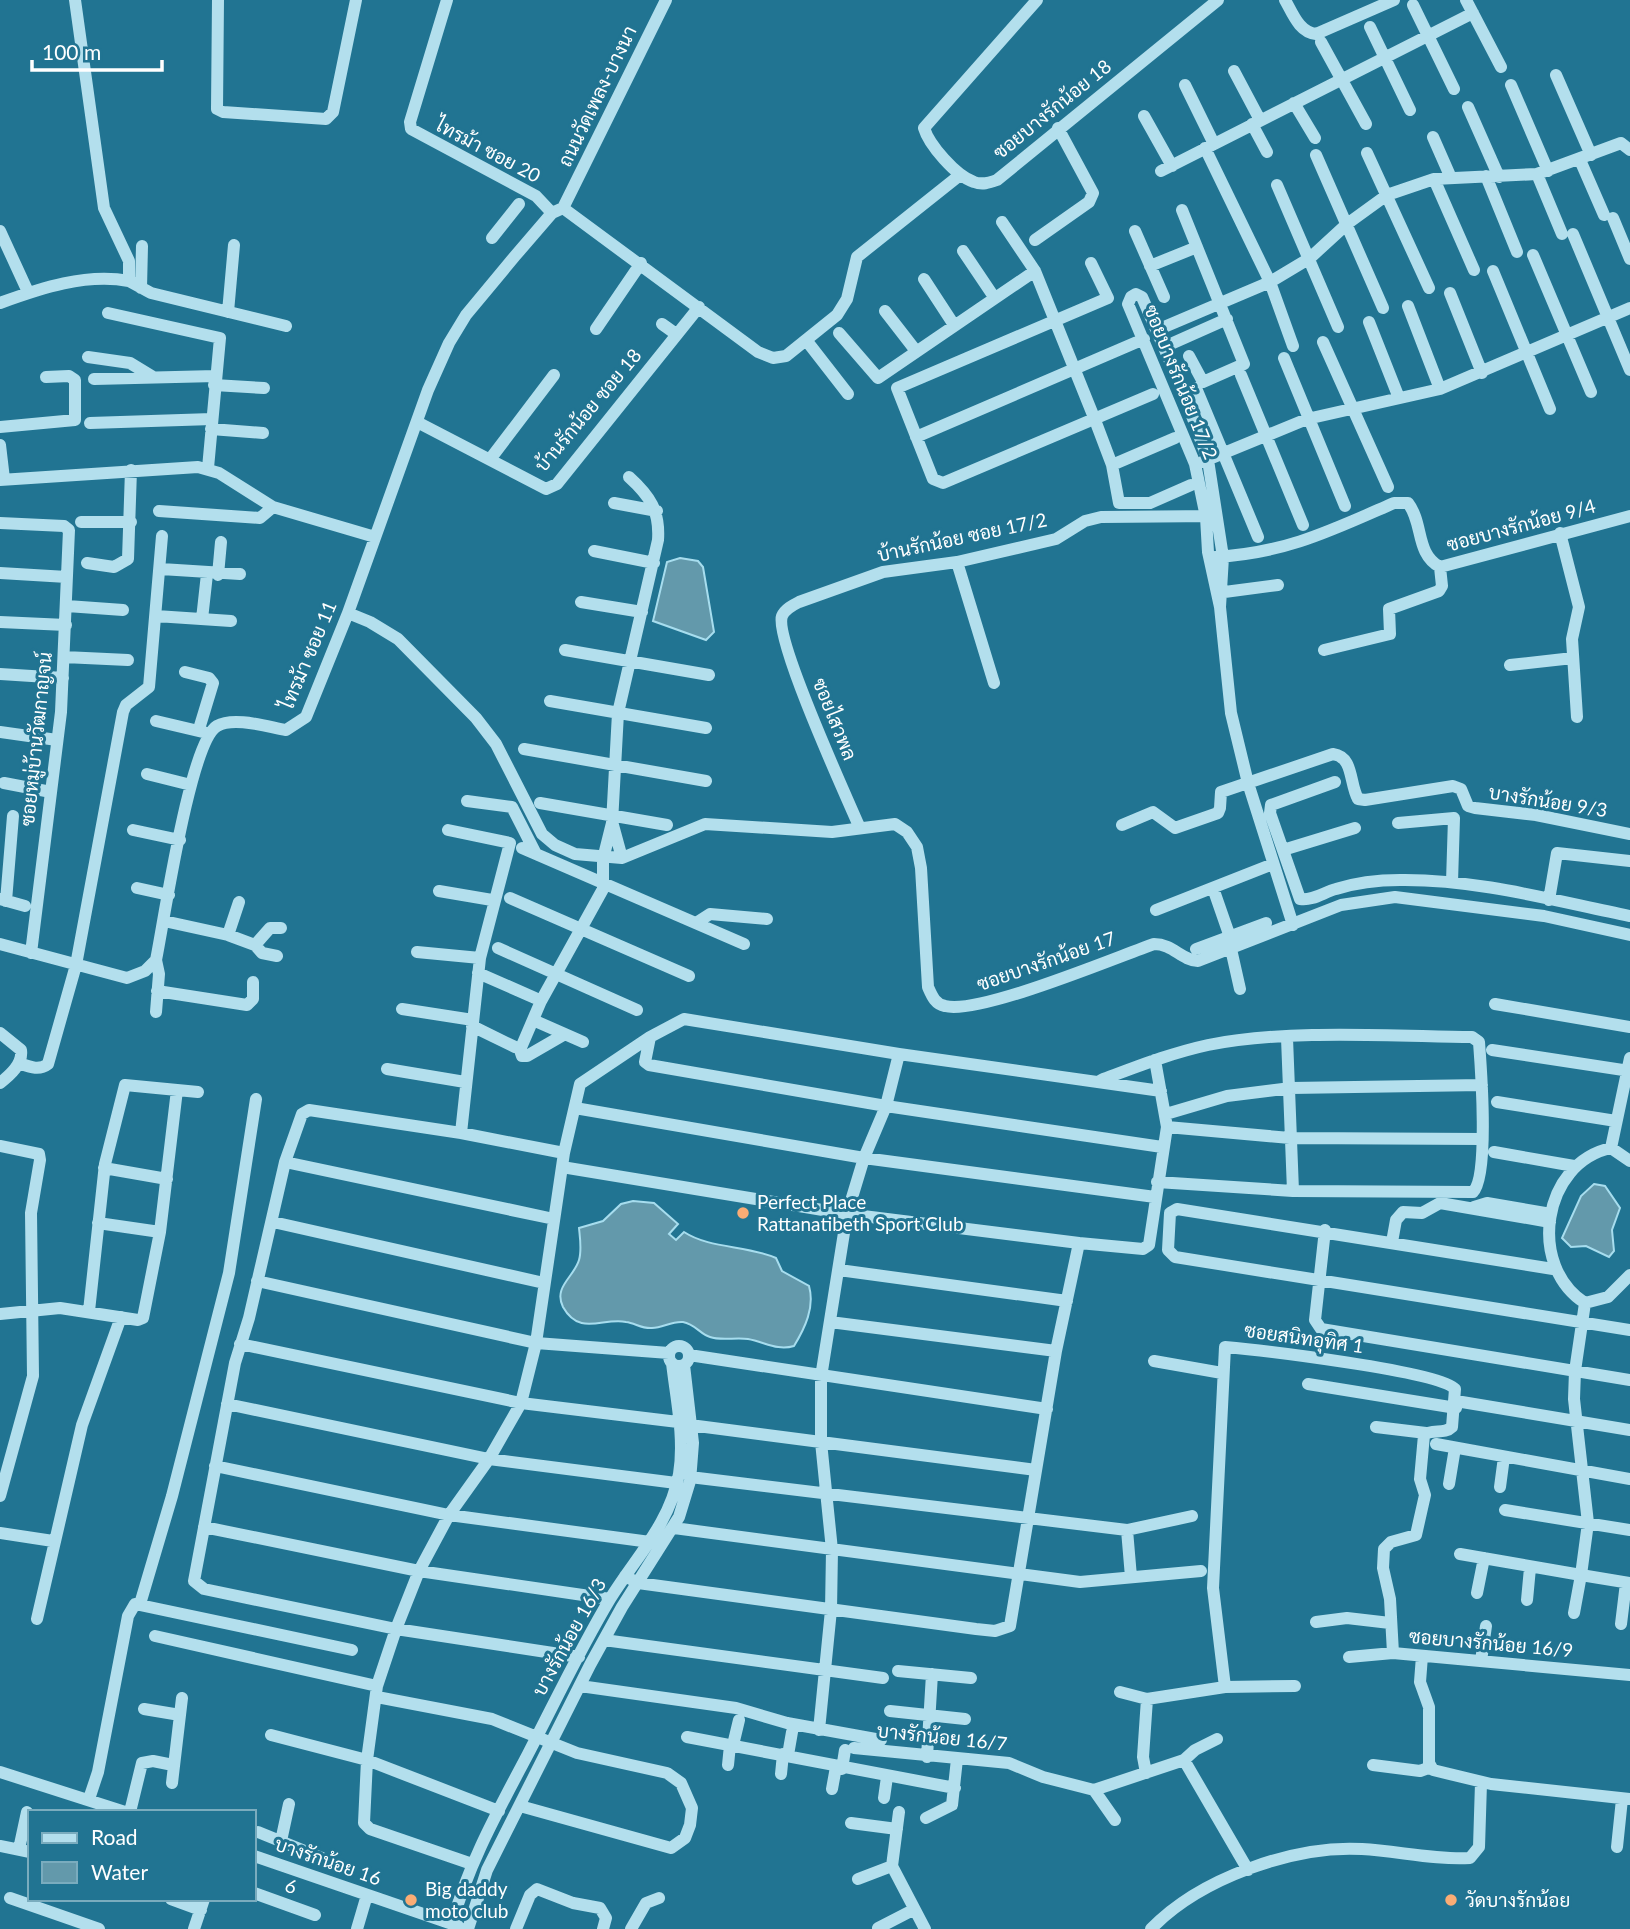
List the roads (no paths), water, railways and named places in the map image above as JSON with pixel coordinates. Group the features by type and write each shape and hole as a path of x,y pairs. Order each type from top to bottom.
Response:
{"street":[{"path":"75,0 104,208 129,261 129,281"},
{"path":"218,0 215,105 218,109 223,112 326,119 333,112 356,0"},
{"name":"ไทรม้า ซอย 20","path":"447,0 410,122 411,130 536,196 557,211"},
{"name":"ถนนวัดเพลง-บางนา","path":"557,211 666,0"},
{"path":"557,211 641,263 758,352 772,358 786,356 837,315 847,299 857,257 960,174 926,137 924,128 1037,0"},
{"name":"ซอยบางรักน้อย 18","path":"960,174 973,182 984,184 996,180 1217,0"},
{"path":"1284,0 1307,33 1316,34 1394,0"},
{"path":"1466,0 1500,67"},
{"path":"1413,5 1454,89"},
{"path":"1144,116 1166,168 1473,13"},
{"path":"1370,27 1410,110"},
{"path":"1321,43 1366,124"},
{"path":"1234,71 1267,152"},
{"path":"1556,75 1609,216 1630,259"},
{"path":"1185,85 1209,146 1213,165 1270,282 1293,346"},
{"path":"1511,85 1567,234 1630,370"},
{"path":"1294,103 1315,138"},
{"path":"1468,107 1517,251"},
{"path":"1035,240 1089,202 1093,193 1058,128"},
{"path":"1433,137 1451,178"},
{"path":"1157,330 1270,282 1310,258 1347,224 1387,195 1434,179 1543,173 1621,143 1630,150"},
{"path":"1367,153 1429,288"},
{"path":"1316,155 1382,308"},
{"path":"1434,179 1474,270"},
{"path":"1277,185 1338,327"},
{"path":"492,239 519,204"},
{"path":"1182,210 1244,362 1242,366 1203,382 1189,356"},
{"name":"ไทรม้า ซอย 11","path":"204,732 217,725 234,722 286,730 298,725 306,717 348,613 444,355 466,315 557,211"},
{"path":"1002,222 1034,271 1075,369 1112,465 1119,503 1150,503 1191,485"},
{"path":"0,231 28,292"},
{"path":"1135,231 1164,297"},
{"path":"228,312 234,245"},
{"path":"141,288 142,246"},
{"path":"1150,266 1197,247"},
{"path":"963,251 994,297"},
{"path":"1533,255 1591,392"},
{"path":"596,329 641,263"},
{"path":"1091,263 1108,298 900,384 897,392 933,479 943,483 1153,394"},
{"path":"839,333 878,378 1034,271"},
{"path":"1493,271 1525,355 1550,409"},
{"path":"0,303 28,292 84,280 109,278 129,281 141,288 286,326"},
{"path":"924,279 954,325"},
{"path":"1450,293 1482,373"},
{"name":"ซอยบางรักน้อย 17/2","path":"1201,462 1128,304 1136,294 1142,297 1164,347 1201,462 1211,516 1223,557 1219,593 1231,713 1248,783 1293,925"},
{"path":"1408,306 1440,389"},
{"name":"บ้านรักน้อย ซอย 18","path":"417,422 491,458 546,489 557,484 699,307"},
{"path":"1201,462 1307,419 1440,389 1525,355 1566,333 1630,308"},
{"path":"885,311 916,351"},
{"path":"108,313 217,335 221,341 208,468"},
{"path":"1164,347 1227,319"},
{"path":"1369,322 1399,398"},
{"path":"662,324 676,334"},
{"path":"916,437 1144,339"},
{"path":"806,340 848,394"},
{"path":"1323,342 1388,487"},
{"path":"88,357 137,365 153,377"},
{"path":"1284,358 1345,506"},
{"path":"491,458 554,375"},
{"path":"1241,375 1304,525"},
{"path":"0,427 75,420 75,380 69,376 46,377"},
{"path":"94,379 153,377 215,381 264,388"},
{"path":"1196,388 1258,537"},
{"path":"90,423 211,424 263,433"},
{"path":"1112,465 1175,438"},
{"path":"0,445 2,474 208,468 273,507 375,537"},
{"path":"87,563 114,567 124,564 130,548 131,470"},
{"path":"565,1034 527,1056 522,1056 520,1050 533,1020 583,929 604,882 603,859 612,819 618,713 654,563 659,523 651,499 629,477"},
{"path":"614,503 657,511"},
{"name":"ซอยบางรักน้อย 9/4","path":"1223,557 1272,552 1312,539 1394,503 1408,503 1416,514 1423,549 1428,560 1440,567 1630,516"},
{"path":"159,511 260,518 273,507"},
{"name":"ซอยบางรักน้อย 17/2","path":"1211,516 1209,558 1219,593"},
{"name":"บ้านรักน้อย ซอย 17/2","path":"782,624 782,615 799,602 883,572 957,562 1056,539 1085,521 1101,517 1211,516"},
{"path":"81,522 131,522"},
{"name":"ซอยหมู่บ้านวัฒกาญจน์","path":"0,523 68,527 63,678 31,953"},
{"path":"1560,533 1579,607 1572,639 1577,718"},
{"path":"19,1063 33,1068 43,1068 48,1064 76,965 123,712 126,705 149,687 162,536"},
{"path":"202,619 221,542"},
{"path":"594,551 654,563"},
{"path":"1209,558 1223,557"},
{"path":"957,562 994,683"},
{"path":"1324,650 1390,634 1389,609 1439,591 1442,586 1440,567"},
{"path":"160,569 212,575 240,574"},
{"path":"0,573 67,577"},
{"path":"1219,593 1278,585"},
{"path":"581,602 642,612"},
{"path":"67,606 123,610"},
{"name":"ซอยบางรักน้อย 17","path":"348,613 370,622 398,639 476,718 496,744 542,834 555,845 575,854 603,859 622,858 705,824 832,832 859,826 895,824 907,832 917,847 924,898 928,987 934,1000 942,1006 958,1008 999,999 1154,944 1165,944 1189,961 1198,961 1231,943 1293,925 1341,905 1395,897 1507,910 1630,935"},
{"path":"156,616 231,621"},
{"path":"0,622 66,625"},
{"name":"ซอยไสวพล","path":"782,624 804,698 859,826"},
{"path":"565,650 709,675"},
{"path":"64,657 128,660"},
{"path":"1510,665 1573,657"},
{"path":"156,1012 156,960 213,683 209,678 185,672"},
{"path":"0,674 63,678"},
{"path":"550,701 706,728"},
{"path":"156,722 204,732"},
{"path":"0,732 57,740"},
{"path":"524,749 706,781"},
{"name":"บางรักน้อย 9/3","path":"1122,825 1153,813 1159,814 1166,824 1174,828 1213,815 1220,808 1221,792 1333,754 1341,755 1347,761 1358,799 1453,786 1461,789 1468,806 1475,808 1536,815 1630,834"},
{"path":"147,774 191,785"},
{"path":"1335,782 1271,805 1270,813 1300,899 1307,900 1338,888 1367,883 1399,880 1452,882 1630,916"},
{"path":"4,783 51,792"},
{"path":"467,801 512,807 536,854"},
{"path":"540,803 612,819 667,825"},
{"path":"13,816 3,900 25,906"},
{"path":"1398,823 1454,818 1452,882"},
{"path":"612,819 622,858"},
{"path":"1283,850 1355,828"},
{"path":"133,830 180,840"},
{"path":"448,830 510,843 492,900 480,958 461,1133"},
{"path":"522,848 744,944"},
{"path":"1549,900 1557,853 1630,861"},
{"path":"1156,909 1273,864"},
{"path":"137,888 169,895"},
{"path":"1213,888 1231,943 1240,989"},
{"path":"439,891 492,900"},
{"path":"510,898 689,976"},
{"path":"228,935 239,902"},
{"path":"696,923 710,914 766,919"},
{"path":"164,921 228,935 256,945 262,953 277,956"},
{"path":"1196,949 1231,943 1266,923"},
{"path":"256,945 270,928 281,928"},
{"path":"0,944 127,978 145,971 156,960"},
{"path":"498,947 637,1010"},
{"path":"417,952 480,958"},
{"path":"478,973 535,998"},
{"path":"158,991 247,1006 253,999 253,982"},
{"path":"1495,1004 1630,1027"},
{"path":"402,1009 472,1023 515,1047"},
{"path":"472,1864 370,1829 364,1824 367,1760 377,1691 396,1629 419,1571 449,1515 489,1459 522,1402 536,1343 563,1160 580,1084 650,1037 684,1019 899,1054 1161,1091"},
{"path":"533,1020 583,1042"},
{"path":"0,1033 21,1050 19,1063 0,1083"},
{"path":"650,1037 645,1062 649,1065 887,1106 1162,1147"},
{"path":"1097,1082 1156,1060 1208,1045 1287,1038 1477,1038 1482,1085 1482,1139 1479,1184 1473,1192 1293,1191 1157,1182"},
{"path":"1287,1038 1293,1191"},
{"path":"1492,1050 1629,1066 1621,1119 1611,1148"},
{"path":"820,1730 831,1609 832,1550 821,1442 821,1377 847,1214 863,1158 887,1106 899,1054"},
{"path":"579,1657 396,1629 196,1586 194,1581 240,1344 273,1222 285,1162 299,1119 309,1110 461,1133 563,1160 847,1214 1079,1243 1146,1248 1167,1120 1156,1060"},
{"path":"387,1069 466,1082"},
{"path":"89,1311 104,1168 125,1085 198,1092"},
{"path":"1167,1120 1227,1096 1290,1088 1482,1085"},
{"path":"0,1314 60,1308 138,1320 146,1311 160,1232 177,1090"},
{"path":"140,1604 176,1484 229,1273 256,1099"},
{"path":"1497,1102 1621,1119"},
{"path":"575,1108 863,1158 1155,1197"},
{"path":"1167,1120 1290,1138 1482,1139"},
{"path":"0,1146 39,1154 31,1213 33,1376 0,1496"},
{"path":"1611,1148 1630,1161"},
{"path":"1585,1303 1563,1286 1553,1269 1550,1218 1562,1182 1574,1166 1585,1157 1611,1148"},
{"path":"1494,1152 1574,1166"},
{"path":"285,1162 554,1219"},
{"path":"104,1168 167,1179"},
{"path":"1392,1242 1396,1220 1405,1211 1422,1213 1440,1203 1550,1218"},
{"path":"1553,1269 1325,1230 1177,1209 1170,1213 1170,1255 1630,1330"},
{"path":"273,1222 544,1283"},
{"path":"98,1223 160,1232"},
{"path":"1325,1230 1315,1321 1321,1329 1630,1380"},
{"path":"625,1576 638,1583 995,1631 1010,1626 1056,1351 1079,1243"},
{"path":"839,1270 1067,1301"},
{"path":"1585,1303 1608,1297 1629,1277"},
{"path":"257,1281 536,1343 821,1377 1046,1409"},
{"path":"1574,1613 1588,1522 1577,1421 1575,1371 1585,1303"},
{"path":"37,1619 82,1425 121,1317"},
{"path":"830,1322 1056,1351"},
{"path":"240,1344 522,1402 1036,1470"},
{"name":"ซอยสนิทอุทิศ 1","path":"1225,1687 1213,1588 1225,1347 1303,1356 1441,1381 1453,1385 1456,1405"},
{"name":"บางรักน้อย 16/3","path":"452,1924 472,1864 537,1736 610,1599 650,1542 667,1512 676,1483 684,1423 678,1359"},
{"path":"1154,1361 1223,1373"},
{"path":"1308,1384 1630,1430"},
{"path":"227,1404 489,1459 676,1483"},
{"path":"1376,1427 1426,1433 1449,1430 1456,1405"},
{"path":"468,1929 481,1886 580,1686 604,1640 674,1528 690,1477 684,1423"},
{"path":"1393,1653 1390,1599 1383,1568 1384,1549 1391,1542 1414,1536 1420,1525 1425,1495 1420,1474 1426,1433"},
{"path":"1436,1444 1630,1479"},
{"path":"1450,1485 1455,1448"},
{"path":"1500,1487 1504,1457"},
{"path":"215,1466 449,1515 650,1542"},
{"path":"690,1477 1127,1530 1192,1516"},
{"path":"1505,1510 1630,1530"},
{"path":"204,1527 419,1571 610,1599"},
{"path":"674,1528 1080,1582 1201,1571"},
{"path":"1127,1530 1131,1577"},
{"path":"0,1533 53,1541"},
{"path":"1460,1554 1628,1583 1621,1624"},
{"path":"1478,1593 1484,1558"},
{"path":"1527,1600 1530,1568"},
{"path":"89,1799 98,1772 131,1608 140,1604 352,1650"},
{"path":"1317,1622 1346,1618 1390,1623"},
{"path":"1481,1661 1486,1626"},
{"path":"155,1636 492,1719 551,1744 667,1773 681,1783 690,1801 690,1825 685,1838 671,1848 660,1847 520,1806"},
{"path":"604,1640 883,1678"},
{"name":"ซอยบางรักน้อย 16/9","path":"1349,1657 1393,1653 1630,1675"},
{"path":"1422,1656 1420,1682 1429,1707 1431,1767"},
{"path":"898,1671 971,1678"},
{"path":"927,1757 932,1674"},
{"path":"580,1686 736,1708 820,1730 881,1740"},
{"path":"1120,1692 1147,1699 1225,1687 1296,1686"},
{"path":"172,1783 182,1698"},
{"path":"1146,1773 1143,1757 1147,1699"},
{"path":"144,1709 180,1715"},
{"path":"890,1711 965,1719"},
{"path":"728,1765 738,1720"},
{"path":"780,1774 792,1732"},
{"path":"271,1735 367,1760 499,1811"},
{"path":"687,1737 955,1788"},
{"path":"1115,1820 1094,1790 1184,1760 1195,1750 1217,1738"},
{"name":"บางรักน้อย 16/7","path":"839,1768 850,1749 1014,1764 1043,1777 1094,1790"},
{"path":"926,1818 952,1805 957,1759"},
{"path":"884,1798 895,1760"},
{"path":"1184,1760 1248,1870"},
{"path":"128,1810 142,1763 153,1761 173,1765"},
{"path":"1373,1765 1420,1771 1431,1767 1481,1783 1626,1799 1617,1847"},
{"path":"832,1789 839,1768"},
{"path":"0,1772 121,1810"},
{"path":"1151,1929 1189,1897 1218,1880 1335,1849 1470,1858 1479,1847 1481,1783"},
{"path":"281,1841 289,1804"},
{"path":"0,1846 24,1851 27,1812"},
{"path":"899,1812 892,1866 912,1910 925,1929"},
{"path":"850,1823 897,1829"},
{"path":"256,1830 323,1858"},
{"name":"บางรักน้อย 16","path":"256,1857 468,1929"},
{"path":"858,1879 892,1866"},
{"path":"466,1881 481,1886"},
{"path":"516,1929 530,1895 537,1889 573,1903 600,1908 606,1918 603,1929"},
{"name":"6","path":"256,1894 315,1915"},
{"path":"356,1929 367,1895"},
{"path":"10,1898 94,1928"},
{"path":"631,1929 646,1903 659,1898"},
{"path":"184,1901 203,1904 195,1929"},
{"path":"878,1928 912,1910"}],"water":[{"path":"680,558 698,561 703,567 714,632 706,640 653,621 667,562"},
{"path":"1594,1184 1605,1186 1620,1208 1612,1230 1614,1251 1609,1257 1586,1246 1571,1247 1562,1238 1581,1196"},
{"path":"633,1201 654,1203 678,1224 669,1234 676,1240 684,1232 705,1241 765,1254 776,1258 782,1271 809,1286 810,1309 794,1346 782,1347 748,1339 714,1338 683,1322 648,1328 617,1321 584,1324 570,1316 563,1307 561,1294 579,1260 579,1228 603,1221 621,1204"}],"place":[{"name":"Perfect Place Rattanatibeth Sport Club","path":"743,1213"},
{"name":"Big daddy moto club","path":"411,1900"},
{"name":"วัดบางรักน้อย","path":"1451,1900"}]}
